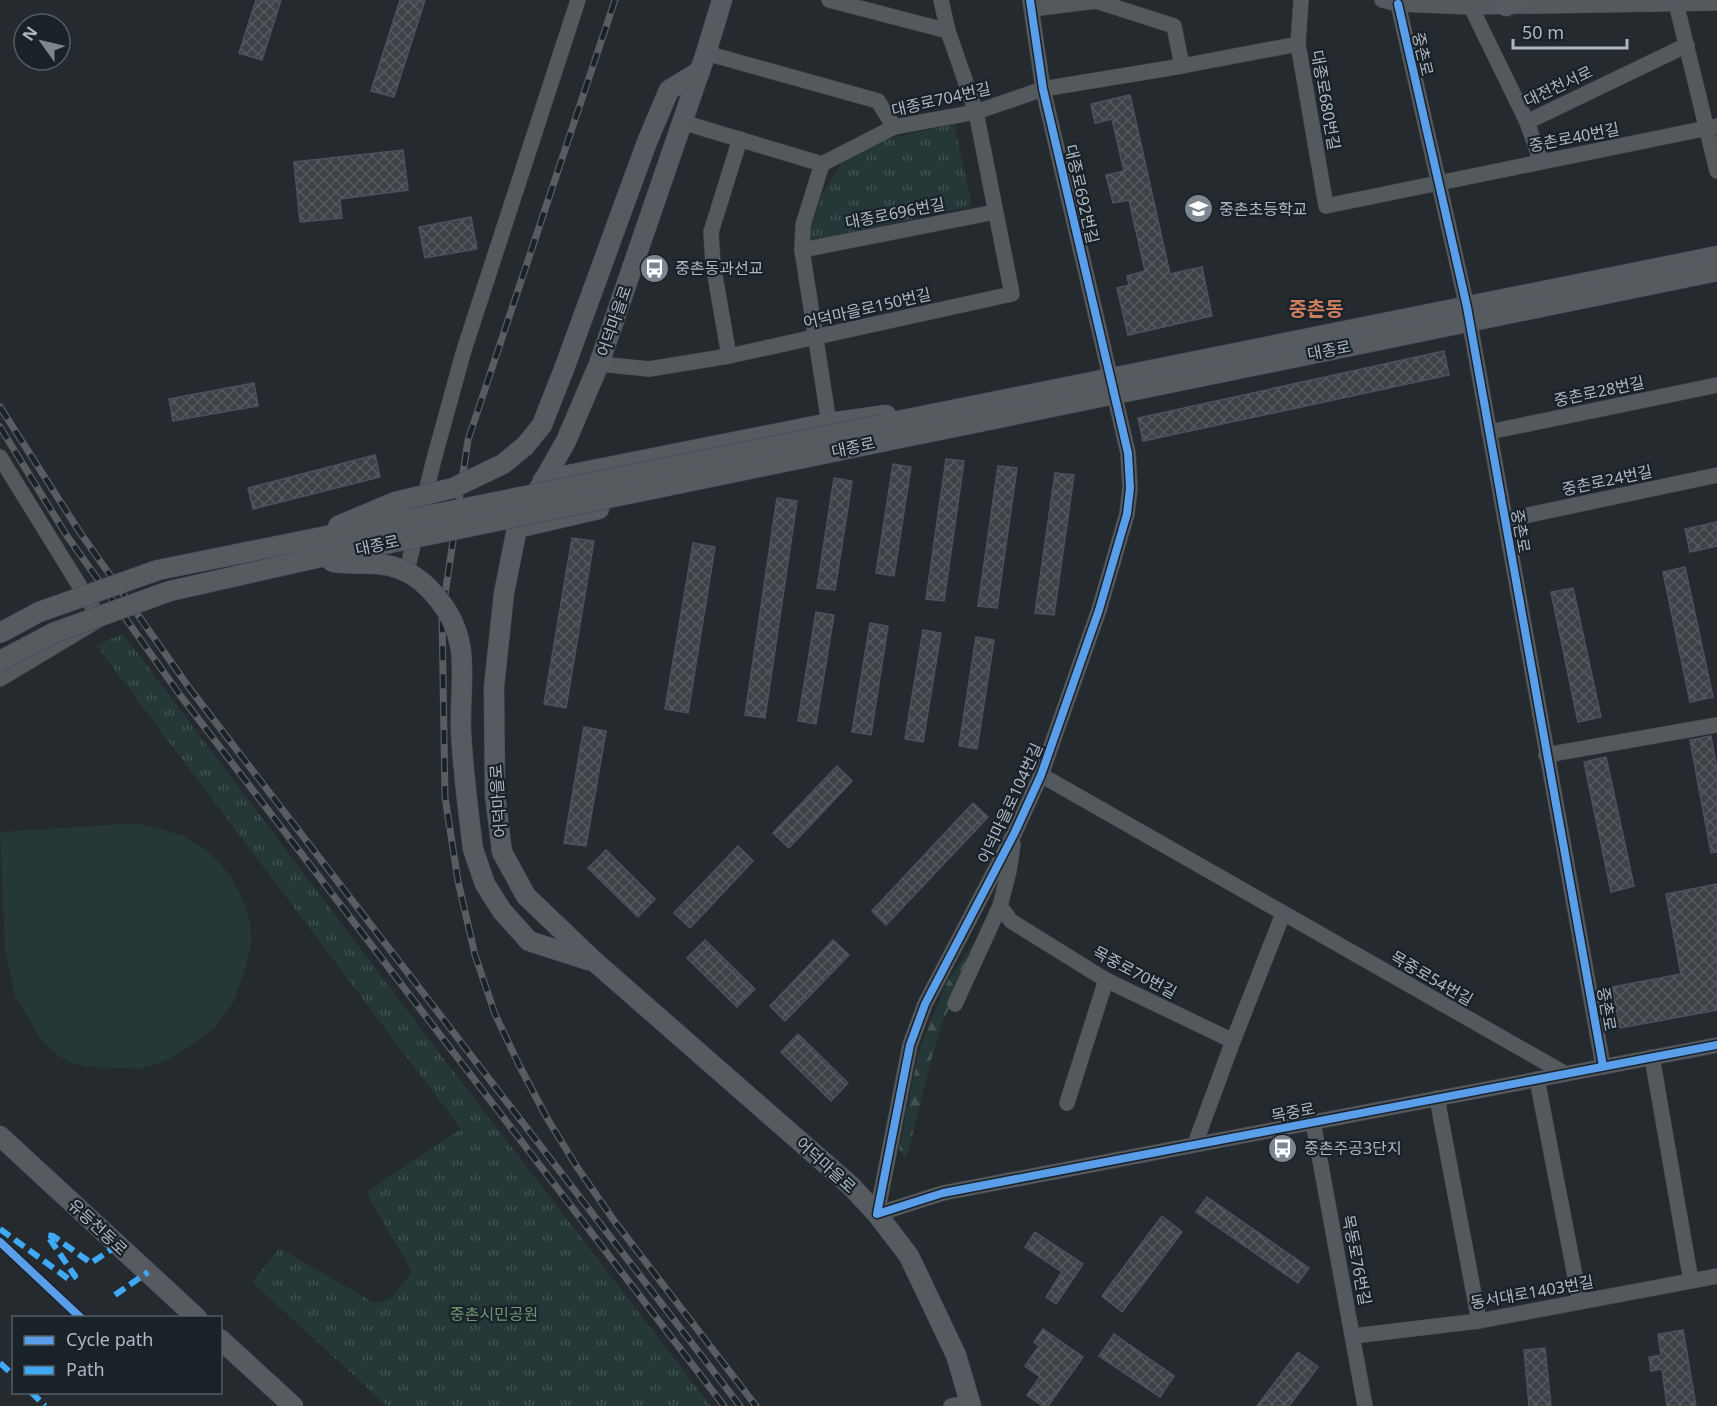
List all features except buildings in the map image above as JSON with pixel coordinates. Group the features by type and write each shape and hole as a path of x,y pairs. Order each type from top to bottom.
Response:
{"main road":[{"name":"어덕마을로","path":"722,0 703,62 599,364 566,441 517,528 504,593 494,687 495,795 502,852 526,896 594,961 850,1186 877,1214 909,1256 956,1355 964,1405"},
{"path":"310,549 352,519 395,502 453,489 502,464 525,446 542,424 560,380 646,142 669,90 703,62"},
{"name":"대종로","path":"1469,314 1717,256"},
{"name":"대종로","path":"0,633 39,612 158,570 310,549 1469,314 1717,271"},
{"path":"517,528 763,469 866,447 894,430 893,414 829,423 543,480"},
{"path":"310,549 341,563 376,563 401,569 420,580 448,611 458,632 463,663 461,721 463,771 473,849 485,884 502,911 529,941 594,961"},
{"name":"대종로","path":"0,661 53,633 170,591 310,549"},
{"name":"유등천동로","path":"0,1136 196,1316"},
{"path":"222,1341 293,1406"}],"street":[{"path":"409,562 464,350 578,0"},
{"path":"829,0 948,31"},
{"path":"941,0 948,31 976,112 995,212"},
{"name":"대종로680번길","path":"1301,0 1298,44 1326,206"},
{"name":"대종로692번길","path":"1113,386 1043,89 1031,5 1096,1 1174,26 1182,66"},
{"path":"1390,2 1471,7 1513,3 1717,3"},
{"name":"중촌로","path":"1390,2 1438,182 1469,314 1603,1066"},
{"path":"1676,3 1712,127 1717,171"},
{"name":"대전천서로","path":"1471,7 1527,122 1687,45"},
{"name":"대종로704번길","path":"822,164 894,127 976,112 1043,89 1298,44"},
{"path":"703,62 878,101 894,127"},
{"path":"682,122 822,164 803,225 802,250 829,423"},
{"path":"1527,122 1541,162"},
{"name":"중촌로40번길","path":"1326,206 1712,127"},
{"path":"729,356 712,264 711,232 740,139"},
{"name":"대종로696번길","path":"802,250 995,212"},
{"name":"어덕마을로150번길","path":"599,364 649,369 729,356 1012,294 995,212"},
{"name":"중촌로28번길","path":"1489,432 1717,384"},
{"name":"어덕마을로104번길","path":"877,1214 910,1045 925,1004 1015,832 1041,776 1099,610 1127,514 1130,488 1128,453 1113,386"},
{"path":"0,457 100,619 0,679"},
{"name":"중촌로24번길","path":"1505,520 1717,475"},
{"path":"1546,755 1717,724"},
{"name":"목중로54번길","path":"1041,776 1564,1073"},
{"path":"956,1004 1000,906 1009,871 1015,832"},
{"name":"목중로70번길","path":"1000,906 1011,921 1106,980 1233,1041"},
{"path":"1195,1144 1283,914"},
{"path":"1067,1103 1106,980"},
{"name":"목중로","path":"877,1214 943,1193 1717,1045"},
{"path":"1652,1057 1690,1281"},
{"path":"1537,1078 1580,1302"},
{"path":"1437,1098 1479,1321"},
{"name":"목동로76번길","path":"1313,1122 1365,1406"},
{"name":"동서대로1403번길","path":"1353,1336 1479,1321 1717,1276"}],"green space":[{"path":"954,124 972,206 807,242 820,198 843,160 884,140"},
{"name":"중촌시민공원","path":"123,634 456,1075 711,1406 387,1406 252,1282 280,1248 374,1303 390,1299 412,1272 366,1192 461,1129 96,645"},
{"path":"138,823 181,835 204,848 232,878 244,902 250,923 251,946 244,973 233,1003 214,1028 170,1059 142,1069 89,1067 72,1063 57,1055 43,1042 15,997 5,949 0,832"},
{"path":"975,941 967,971 943,1021 906,1160 899,1149 919,1051 946,984"}],"railway":[{"path":"615,0 468,440 442,615 445,797 458,881 475,955 495,1014 519,1065 547,1118 615,1222 756,1406"},
{"path":"0,407 79,531 190,689 740,1406"},
{"path":"0,427 67,536 180,695 724,1406"}],"marked path":[{"path":"0,1229 70,1280 75,1276 47,1235 53,1236 91,1263 118,1245"},
{"path":"115,1295 148,1272"},
{"path":"0,1363 12,1374"},
{"path":"33,1394 45,1406"}],"cycle path":[{"path":"1030,0 1043,89 1128,453 1130,488 1127,514 1099,610 1041,775 1015,832 925,1004 910,1045 877,1214 943,1193 1717,1045"},
{"path":"1398,4 1467,307 1603,1066"},
{"path":"0,1242 79,1316"}],"place":[{"name":"중촌초등학교","path":"1198,209"},
{"name":"중촌동과선교","path":"654,268"},
{"name":"중촌주공3단지","path":"1283,1148"}],"district":[{"name":"중촌동","path":"1316,308"}]}
